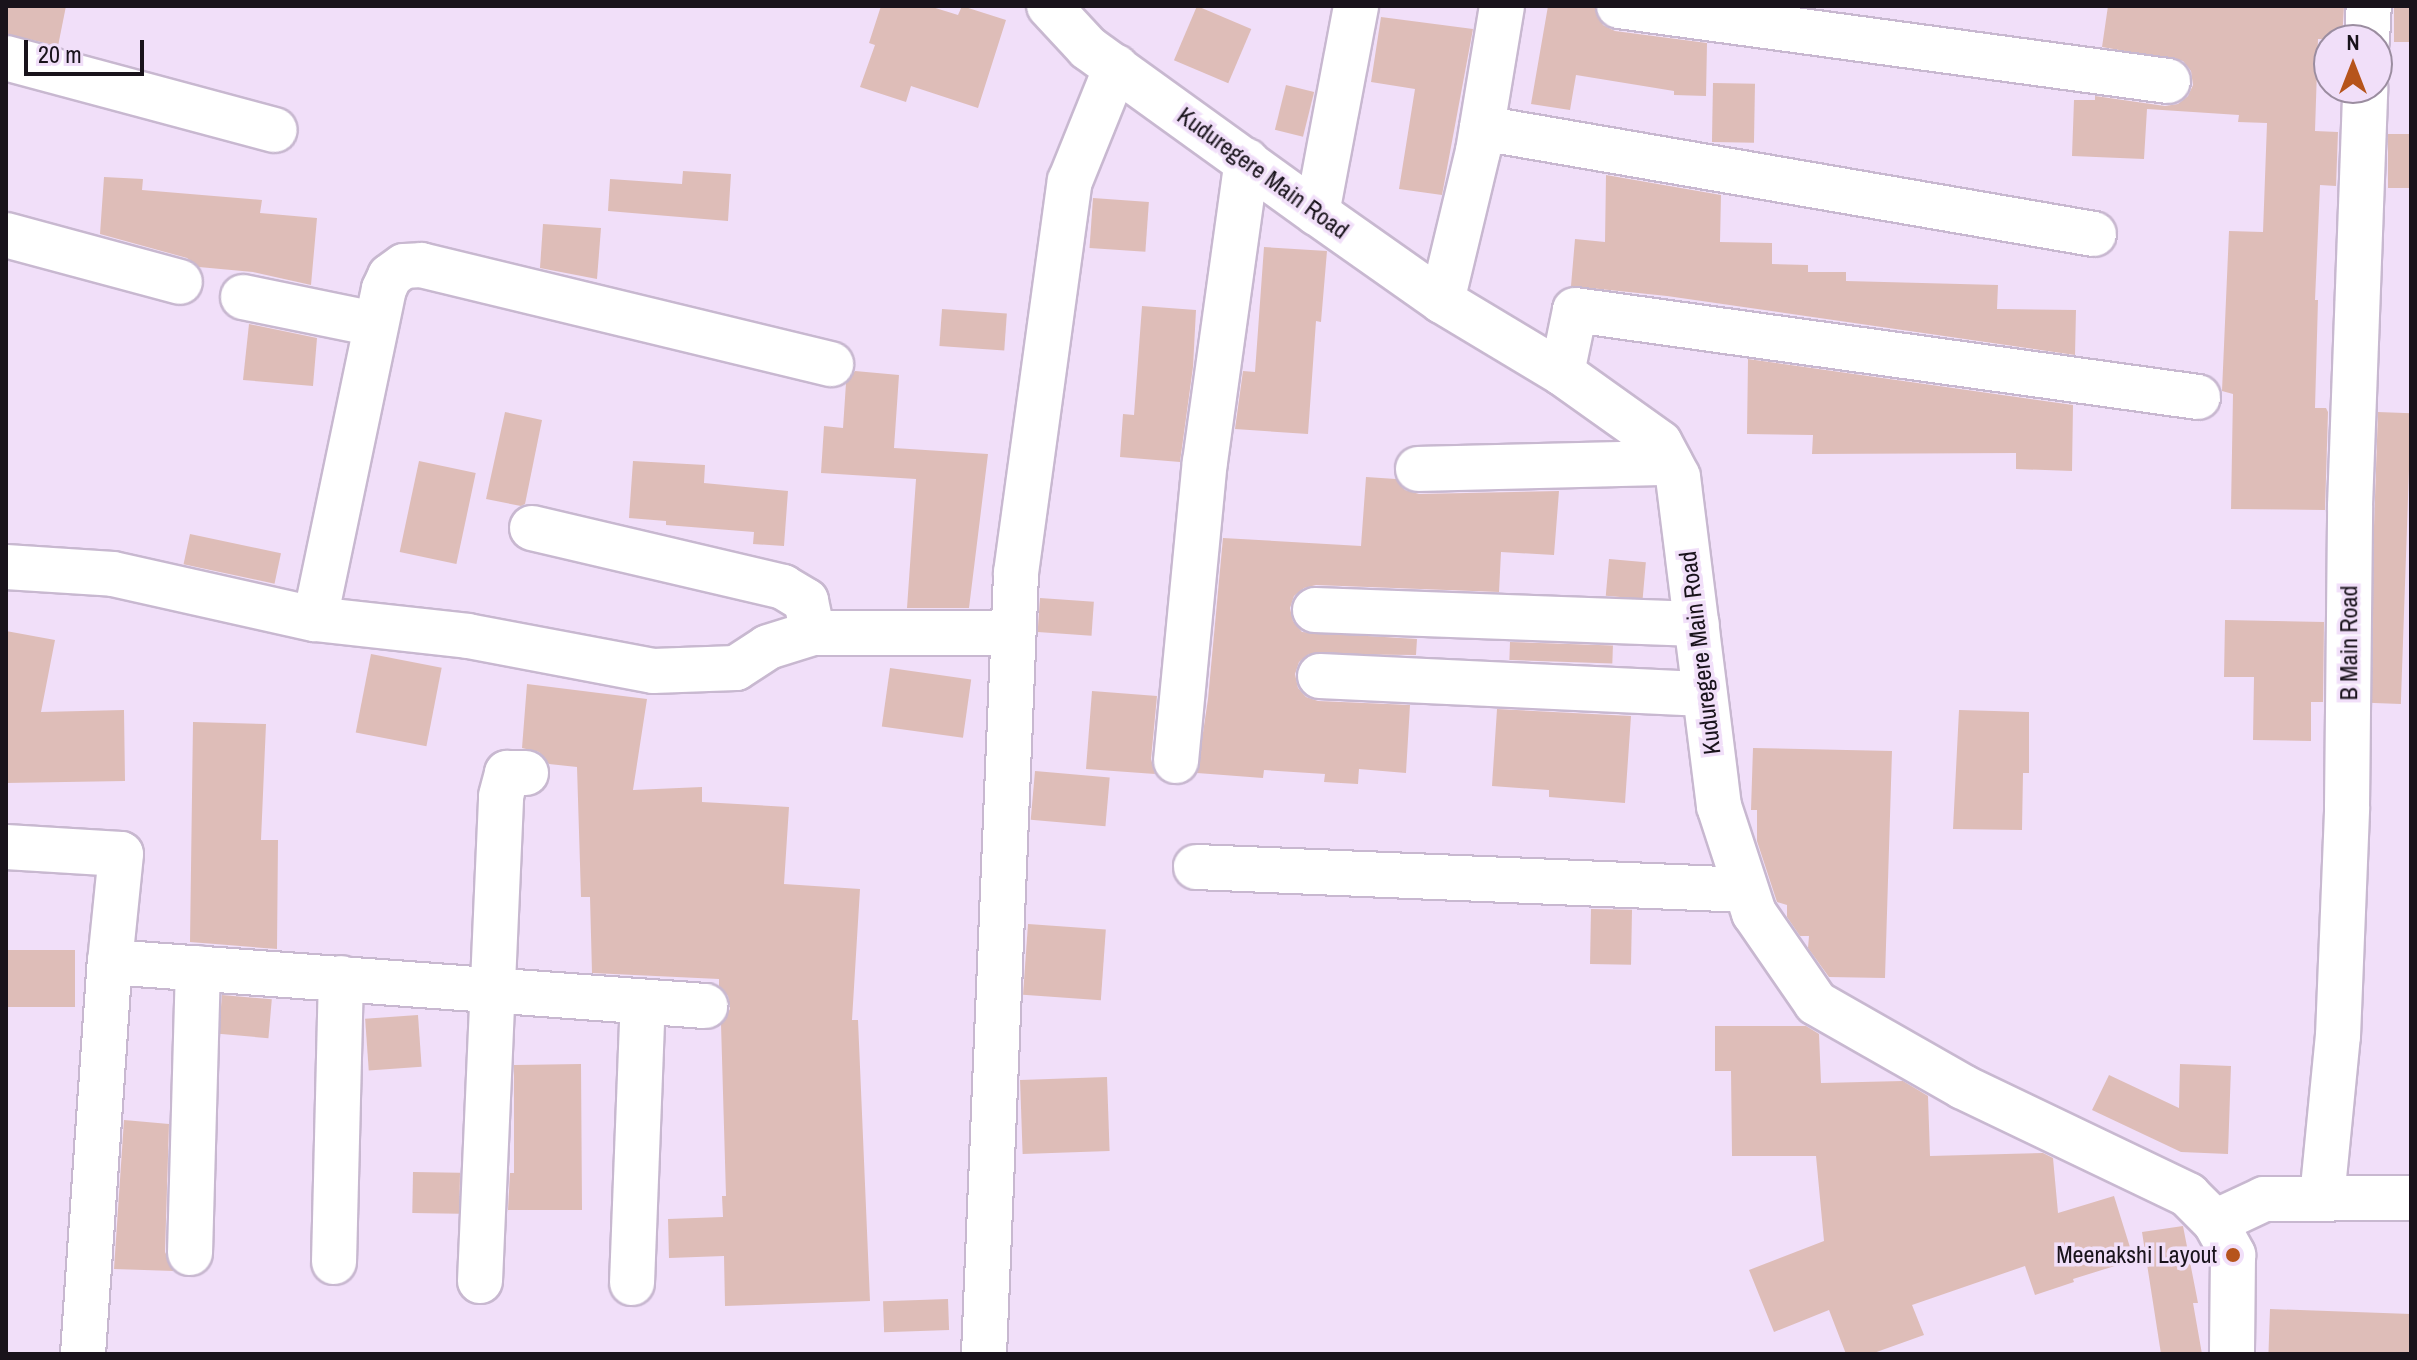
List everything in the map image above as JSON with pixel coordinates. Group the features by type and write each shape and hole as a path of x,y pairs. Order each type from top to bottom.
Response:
{"street":[{"name":"Kuduregere Main Road","path":"1049,6 1088,48 1317,213 1442,301 1562,373 1660,443 1678,477 1719,806 1754,913 1816,1003 1963,1087 2188,1195 2215,1222 2233,1255 2232,1354"},
{"path":"1317,213 1356,6"},
{"path":"1442,301 1482,128 1502,6"},
{"path":"1619,6 2168,81"},
{"path":"6,58 275,130"},
{"path":"984,1354 1016,573 1070,181 1116,67"},
{"name":"B Main Road","path":"2322,1198 2338,1036 2350,506 2364,104"},
{"path":"1482,128 2094,234"},
{"path":"1176,761 1205,462 1247,161"},
{"path":"6,235 180,282"},
{"path":"315,619 375,324 390,276 404,266 421,265 831,364"},
{"path":"243,297 375,324"},
{"path":"1562,373 1575,310 2198,397"},
{"path":"1418,469 1670,463"},
{"path":"532,528 783,587 806,601 813,633"},
{"path":"6,567 113,574 315,619 468,636 653,671 736,668 768,647 813,633 1013,633"},
{"path":"1315,610 1697,624"},
{"path":"1320,676 1705,694"},
{"path":"480,1281 502,786 507,773 526,773"},
{"path":"6,847 121,854 110,962 83,1354"},
{"path":"1196,867 1746,890"},
{"path":"110,962 341,978 491,993 705,1006"},
{"path":"190,1253 198,968"},
{"path":"334,1262 341,978"},
{"path":"632,1283 643,1002"},
{"path":"2215,1222 2264,1199 2411,1198"}],"building":[{"path":"6,6 66,6 58,46 6,34"},
{"path":"881,6 929,6 958,15 962,6 1006,20 978,108 911,86 906,102 860,87 875,45 869,43"},
{"path":"1197,6 1251,29 1228,83 1174,60"},
{"path":"1548,6 1595,6 1603,25 1615,31 1707,43 1706,96 1674,95 1674,91 1576,75 1570,110 1531,104"},
{"path":"2108,6 2344,6 2343,24 2313,24 2315,131 2338,132 2336,186 2320,185 2315,300 2318,300 2315,408 2326,408 2328,412 2325,510 2231,509 2233,394 2222,391 2229,231 2263,232 2267,123 2238,122 2239,115 2147,109 2144,159 2072,156 2074,100 2095,100 2095,96 2165,106 2178,104 2188,96 2193,85 2191,71 2183,61 2102,47"},
{"path":"2394,6 2411,6 2411,42 2394,42"},
{"path":"1381,17 1473,29 1442,195 1399,189 1415,89 1371,82"},
{"path":"1713,83 1755,84 1754,143 1712,142"},
{"path":"1286,85 1314,92 1303,137 1275,130"},
{"path":"2388,134 2411,134 2411,188 2388,188"},
{"path":"683,171 731,174 728,221 608,211 610,179 682,184"},
{"path":"1606,175 1721,195 1720,242 1772,243 1772,264 1808,265 1808,272 1846,272 1846,281 1998,285 1997,309 2076,310 2075,355 1667,296 1571,286 1575,239 1605,242"},
{"path":"104,177 143,179 142,190 262,200 260,213 317,218 311,285 253,272 199,267 187,258 100,234"},
{"path":"1093,198 1149,202 1145,252 1090,248"},
{"path":"543,224 601,228 597,279 540,268"},
{"path":"1264,247 1327,251 1321,322 1316,321 1308,434 1235,429 1243,371 1255,372"},
{"path":"1142,306 1196,310 1193,367 1180,462 1120,457 1123,414 1134,415"},
{"path":"942,309 1007,314 1004,350 939,346"},
{"path":"249,324 317,338 313,386 243,380"},
{"path":"1748,359 2073,405 2072,471 2016,469 2016,453 1812,454 1813,435 1747,434"},
{"path":"855,371 899,375 894,448 988,454 969,608 907,608 916,479 821,473 824,426 843,428 846,383"},
{"path":"505,412 542,420 525,504 521,506 486,499"},
{"path":"2378,412 2411,413 2401,704 2368,703"},
{"path":"419,461 476,473 456,564 400,552"},
{"path":"633,461 705,465 704,483 788,491 784,546 753,544 754,532 666,525 666,521 629,518"},
{"path":"1366,477 1396,479 1405,490 1419,494 1559,491 1554,555 1501,552 1499,592 1316,585 1304,588 1294,596 1290,608 1293,621 1302,632 1417,639 1416,655 1309,654 1299,662 1295,674 1298,688 1306,697 1318,701 1410,705 1406,773 1359,769 1358,784 1324,782 1325,774 1264,770 1263,778 1197,773 1208,699 1223,538 1361,546"},
{"path":"190,534 281,553 275,584 184,564"},
{"path":"1609,559 1646,562 1643,599 1606,596"},
{"path":"1040,598 1094,602 1091,636 1038,632"},
{"path":"2225,620 2324,622 2323,702 2311,702 2311,741 2253,740 2254,677 2224,677"},
{"path":"6,631 55,640 41,712 124,710 125,781 6,783"},
{"path":"1510,642 1613,646 1612,664 1509,660"},
{"path":"371,654 442,668 426,746 356,733"},
{"path":"890,668 971,679 963,738 882,726"},
{"path":"527,684 647,699 633,790 702,787 702,802 789,807 784,884 860,889 852,1020 858,1020 870,1301 725,1306 724,1256 669,1258 668,1219 723,1217 722,1196 726,1196 721,1024 730,1009 728,996 719,986 719,979 592,973 590,897 581,897 577,767 549,764 539,752 522,748"},
{"path":"1092,691 1157,696 1151,759 1155,774 1086,769"},
{"path":"1497,709 1631,716 1625,803 1549,797 1549,790 1492,786"},
{"path":"1959,710 2029,712 2029,773 2023,773 2022,830 1953,829"},
{"path":"193,722 266,724 261,840 278,840 277,949 190,942"},
{"path":"1753,748 1892,751 1885,978 1829,977 1808,948 1809,936 1800,936 1787,917 1787,905 1777,902 1757,841 1757,810 1751,810"},
{"path":"1035,771 1110,778 1105,826 1031,820"},
{"path":"1591,909 1632,910 1631,965 1590,964"},
{"path":"1028,924 1106,929 1101,1000 1023,995"},
{"path":"8,950 75,950 75,1007 8,1007"},
{"path":"222,995 272,999 268,1038 219,1034"},
{"path":"418,1015 422,1067 369,1071 365,1019"},
{"path":"1715,1026 1806,1026 1819,1034 1821,1083 1903,1081 1928,1096 1930,1156 2043,1153 2053,1158 2058,1213 2114,1196 2134,1260 2073,1279 2074,1282 2035,1295 2025,1266 1912,1305 1924,1335 1871,1354 1846,1354 1829,1310 1774,1332 1749,1270 1824,1241 1816,1156 1732,1156 1731,1071 1715,1071"},
{"path":"581,1064 582,1210 508,1210 510,1173 514,1173 514,1065"},
{"path":"2180,1064 2231,1066 2228,1154 2181,1152 2092,1110 2109,1075 2179,1108"},
{"path":"1107,1077 1110,1151 1023,1154 1020,1080"},
{"path":"124,1120 169,1124 165,1252 174,1271 114,1269"},
{"path":"413,1172 460,1173 459,1214 412,1213"},
{"path":"2183,1226 2198,1303 2193,1303 2202,1354 2161,1354 2142,1232"},
{"path":"948,1299 949,1330 884,1332 883,1301"},
{"path":"2270,1309 2411,1314 2410,1354 2268,1354"}],"place":[{"name":"Meenakshi Layout","path":"2233,1255"}]}
